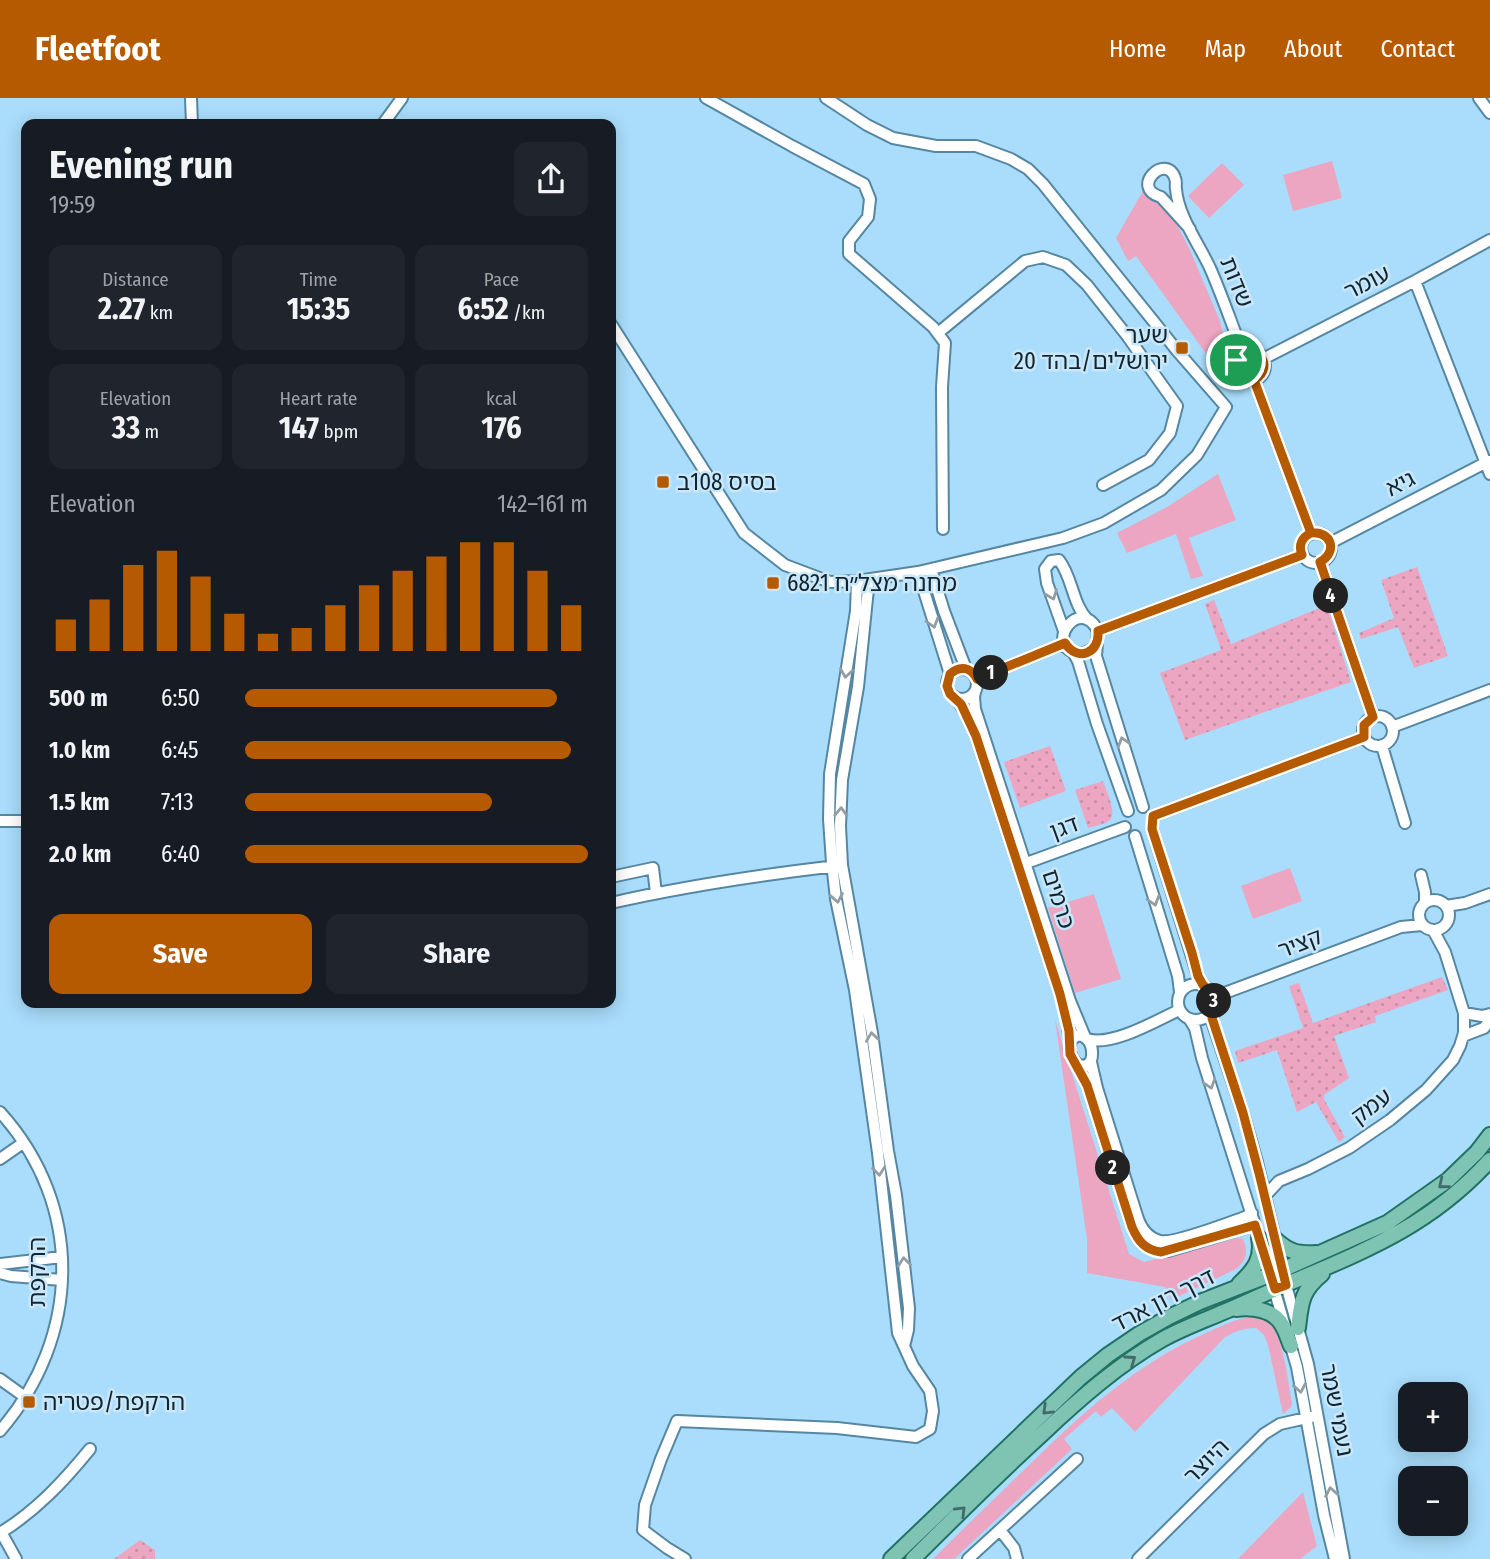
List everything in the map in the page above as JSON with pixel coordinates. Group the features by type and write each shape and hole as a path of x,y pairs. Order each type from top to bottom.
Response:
{"main road":[{"name":"דרך רון ארד","path":"891,1559 1081,1377 1108,1355 1169,1317 1387,1223 1448,1180 1490,1135"},
{"name":"דרך רון ארד","path":"913,1559 1006,1466 1070,1408 1133,1358 1162,1339 1387,1240 1424,1219 1490,1160"},
{"path":"1235,1288 1257,1264 1261,1246 1255,1225"},
{"path":"1275,1239 1292,1252 1321,1253"},
{"path":"1298,1328 1300,1304 1306,1290 1332,1266"},
{"path":"1228,1310 1248,1308 1271,1314 1281,1323 1291,1346"}],"street":[{"path":"191,98 192,119"},
{"path":"706,98 864,184 870,198 868,217 849,241 849,254 933,327 945,343 942,387 943,529"},
{"path":"616,332 744,533 785,565 830,582 918,572 1063,538 1104,523 1161,490 1197,455 1226,407 1028,169 1012,159 976,146 936,146 893,138 825,98"},
{"path":"1479,98 1490,113"},
{"path":"386,119 398,100"},
{"path":"393,119 398,100"},
{"path":"1161,169 1170,172 1175,178 1175,187 1170,194 1161,197 1153,193 1149,185 1150,176 1161,169"},
{"name":"שדות","path":"1175,187 1190,229 1210,268 1242,353"},
{"name":"שדות","path":"1161,197 1190,229"},
{"name":"עומר","path":"1263,359 1490,240"},
{"path":"938,334 1025,261 1043,257 1066,265 1087,285 1128,337 1177,406 1170,433 1149,460 1103,485"},
{"path":"1415,281 1489,466"},
{"path":"1242,353 1256,353 1263,359 1263,372 1258,378 1244,380 1237,374 1236,360 1242,353"},
{"path":"1254,380 1311,533"},
{"name":"גיא","path":"1330,543 1489,466"},
{"path":"1311,533 1321,533 1330,543 1328,557 1320,562 1310,562 1300,551 1301,542 1311,533"},
{"path":"1098,631 1302,555"},
{"path":"1128,811 1078,661 1069,647 1047,583 1045,569 1051,561 1059,560 1065,567 1078,606 1098,631 1096,656 1143,807"},
{"path":"1320,562 1373,717"},
{"path":"931,569 966,669"},
{"path":"918,572 950,674 947,686 950,694 956,698 968,698 975,692 977,679 974,674 966,669 957,669 950,674"},
{"path":"685,1559 667,1554 643,1530 645,1505 677,1421 837,1428 916,1437 930,1429 933,1411 930,1391 913,1366 898,1333 855,990 836,899 842,780 858,687 869,579"},
{"path":"837,866 829,819 830,774 856,611 856,581"},
{"path":"1064,631 1073,620 1088,620"},
{"path":"977,679 1069,647 1083,654 1096,645"},
{"path":"1392,727 1490,691"},
{"name":"כרמים","path":"975,692 975,709 1060,994 1070,1042"},
{"name":"כרמים","path":"956,698 976,736 1070,1001 1086,1038"},
{"path":"1373,717 1385,718 1392,727 1391,738 1382,746 1371,745 1364,737 1364,725 1373,717"},
{"path":"1153,816 1364,737"},
{"path":"1382,746 1405,823"},
{"path":"1152,829 1143,836 1135,836 1125,827 1124,818 1128,811 1135,807 1143,807 1153,816 1152,829 1198,976 1214,997 1213,1024 1243,1113 1265,1196 1275,1239 1276,1272"},
{"path":"0,821 21,821"},
{"name":"דגן","path":"1022,865 1125,827"},
{"path":"1135,836 1178,976 1179,1010 1195,1028 1255,1225 1276,1272"},
{"path":"616,903 725,880 837,866"},
{"path":"616,876 653,868 656,893"},
{"path":"1422,879 1434,915"},
{"name":"קציר","path":"1214,997 1490,894"},
{"name":"עמק","path":"1265,1196 1279,1181 1349,1147 1390,1120 1426,1090 1460,1046 1464,1013 1434,915"},
{"path":"1180,992 1193,984 1203,985"},
{"path":"1179,1010 1102,1042 1076,1036 1070,1042 1070,1054 1087,1085 1132,1227 1142,1245 1155,1251 1168,1251 1255,1225"},
{"path":"1190,1020 1205,1018 1212,1011"},
{"path":"1464,1013 1482,1016 1490,1014"},
{"path":"1463,1036 1484,1028 1490,1020"},
{"path":"1076,1063 1084,1066 1118,1037"},
{"path":"1086,1038 1092,1050 1091,1061 1138,1219 1147,1235 1160,1241 1174,1240 1244,1217 1255,1225"},
{"name":"הרקפת","path":"0,1112 23,1143 46,1187 61,1237 62,1257 60,1308 53,1339 25,1396 0,1431"},
{"path":"0,1159 23,1143"},
{"path":"1259,1173 1279,1181"},
{"path":"0,1264 62,1257"},
{"name":"נעמי שמר","path":"1276,1272 1335,1559"},
{"path":"0,1273 62,1280"},
{"name":"נעמי שמר","path":"1280,1287 1298,1328 1314,1391 1345,1559"},
{"path":"0,1379 25,1396"},
{"name":"היוצר","path":"1138,1559 1264,1434 1280,1424 1317,1416"},
{"path":"16,1559 1,1532 44,1500 90,1449"},
{"path":"968,1559 1077,1459"},
{"path":"1000,1530 1014,1548 1017,1559"}],"shaded area":[{"path":"1332,161 1342,198 1293,211 1283,175"},
{"path":"1222,163 1244,185 1209,218 1188,196"},
{"path":"1144,189 1152,201 1166,208 1172,215 1220,321 1227,352 1212,362 1136,256 1128,261 1116,238"},
{"path":"1218,474 1236,520 1189,538 1203,576 1191,579 1176,534 1127,553 1117,533 1167,507"},
{"path":"1417,567 1448,656 1414,668 1398,627 1361,639 1359,633 1394,618 1381,580"},
{"path":"1214,600 1231,644 1327,605 1351,682 1185,740 1160,673 1221,650 1205,604"},
{"path":"1050,746 1066,791 1020,808 1004,762"},
{"path":"1103,781 1112,816 1106,823 1088,828 1075,790"},
{"path":"1290,868 1302,901 1253,919 1241,886"},
{"path":"1094,894 1121,979 1075,993 1048,908"},
{"path":"1442,977 1448,990 1375,1016 1376,1022 1334,1036 1349,1078 1324,1095 1345,1137 1339,1142 1316,1102 1297,1112 1277,1050 1238,1063 1235,1051 1303,1028 1289,986 1299,983 1313,1023"},
{"path":"1055,1020 1129,1254 1144,1262 1238,1238 1243,1239 1246,1252 1242,1263 1236,1269 1171,1300 1165,1287 1087,1273 1087,1239"},
{"path":"1251,1317 1263,1318 1270,1323 1280,1343 1292,1403 1283,1414 1264,1335 1256,1328 1236,1332 1225,1337 1135,1432 1112,1408 1101,1417 1096,1411 1064,1439 1072,1449 954,1559 933,1559 1045,1450 1109,1393 1155,1360 1180,1346 1228,1323"},
{"path":"1303,1492 1317,1546 1300,1559 1238,1559"},
{"path":"140,1540 155,1550 155,1559 114,1559"}],"place":[{"name":"שער ירושלים/בהד 20","path":"1182,348"},
{"name":"בסיס 108ב","path":"663,482"},
{"name":"מחנה מצל״ח 6821","path":"773,583"},
{"name":"הרקפת/פטריה","path":"29,1402"}],"route":[{"path":"1236,360 1237,374 1244,380 1254,380 1311,533 1301,542 1302,555 1098,631 1096,645 1083,654 1073,652 1065,643 977,679 971,671 957,669 950,674 947,686 950,694 961,704 976,736 1060,994 1067,1019 1070,1054 1084,1076 1137,1239 1147,1248 1161,1252 1255,1225 1275,1289 1286,1285 1257,1162 1212,1018 1214,997 1198,976 1152,829 1153,816 1364,737 1364,725 1373,717 1320,562 1328,557 1330,543 1321,533 1311,533 1282,457 1254,380 1263,372 1263,359 1260,355 1247,351 1236,360"}]}
